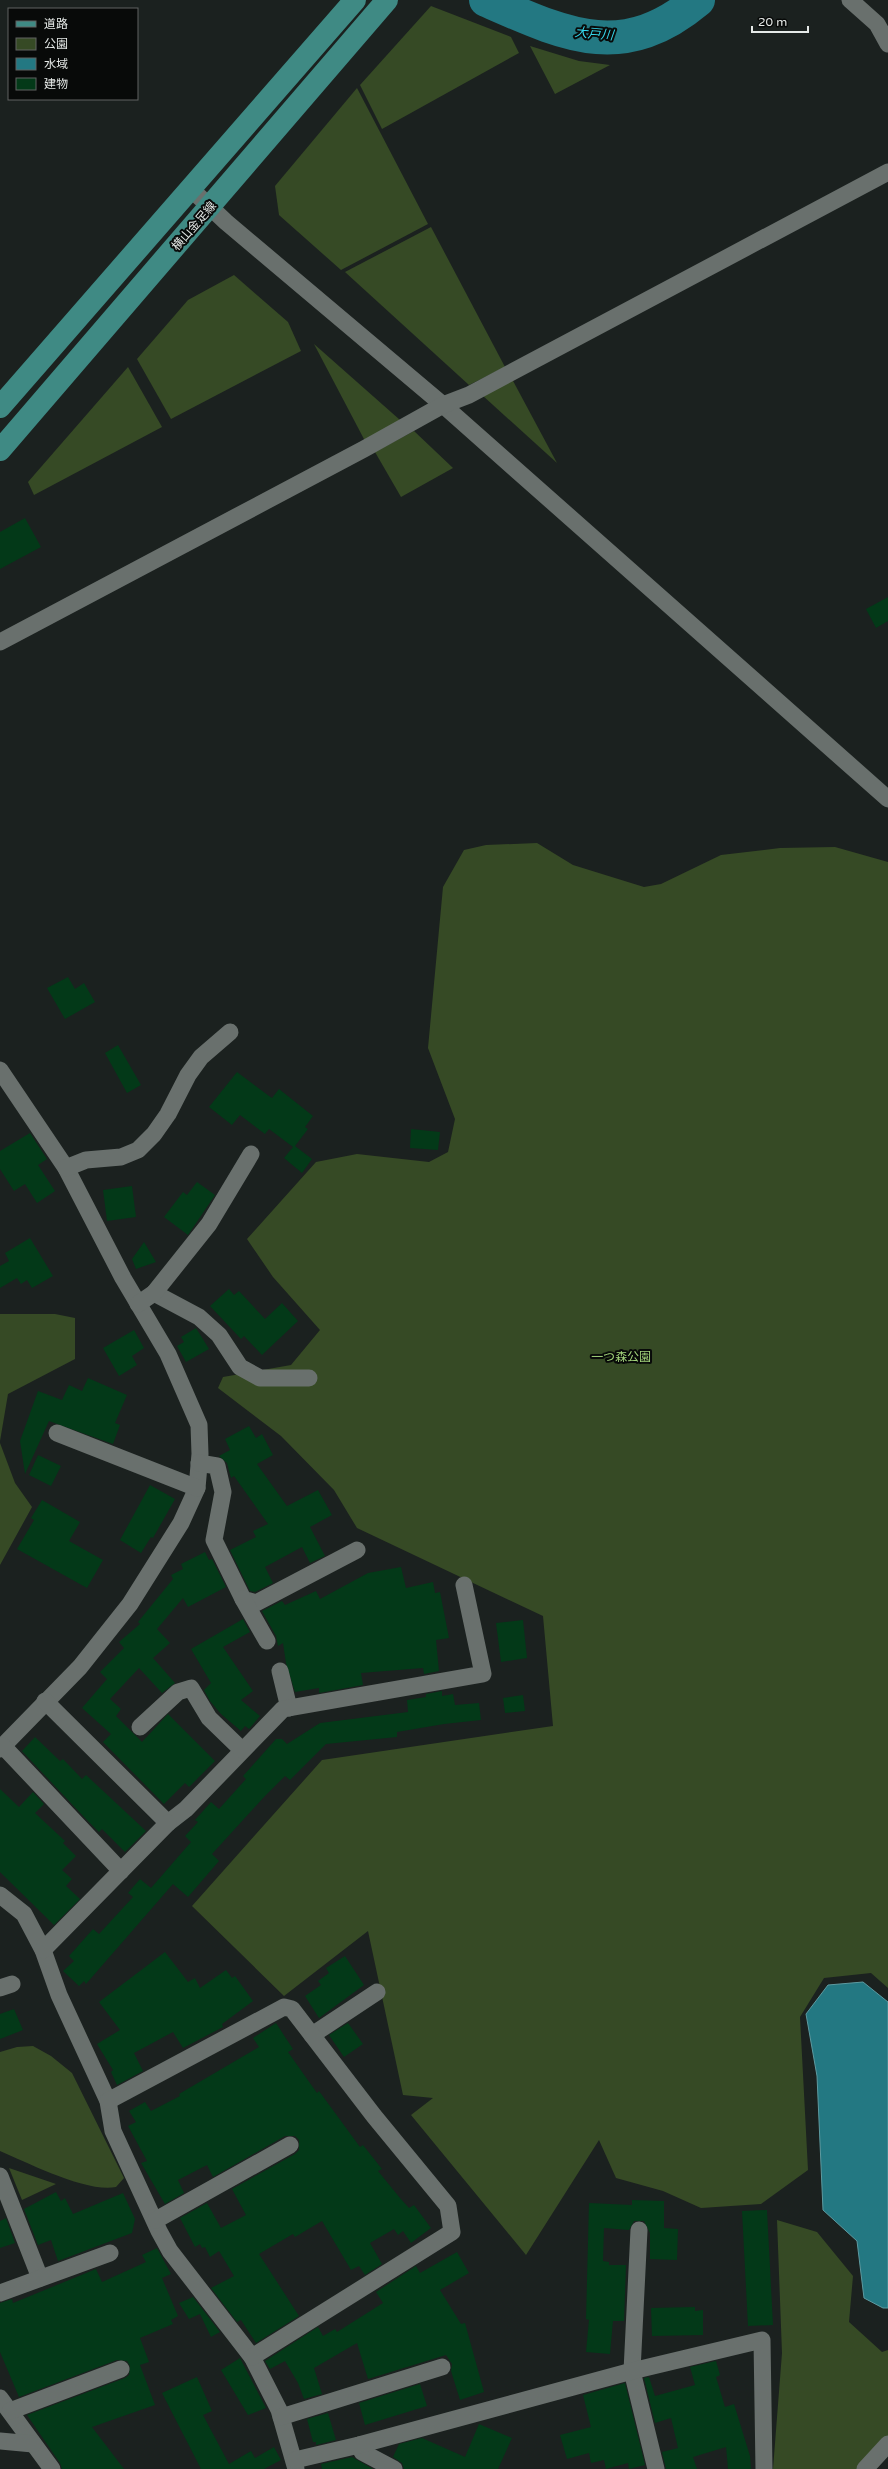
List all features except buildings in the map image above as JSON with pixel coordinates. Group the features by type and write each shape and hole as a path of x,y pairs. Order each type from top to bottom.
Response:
{"main road":[{"path":"0,407 191,189 215,158 355,0"},
{"name":"横山金足線","path":"0,450 387,0"}],"street":[{"path":"850,0 877,24 888,44"},
{"path":"0,642 357,453 443,405 469,395 888,172"},
{"path":"191,189 210,207 443,405 888,799"},
{"path":"66,1168 86,1160 120,1157 138,1150 154,1134 168,1114 188,1075 201,1057 230,1032"},
{"path":"0,1070 66,1168 138,1304 168,1354 199,1425 199,1463 197,1488 181,1522 130,1604 80,1667 45,1701 1,1748 121,1871"},
{"path":"138,1304 154,1293 209,1224 251,1154"},
{"path":"154,1293 199,1317 219,1335 240,1367 260,1378 309,1378"},
{"path":"57,1432 197,1488"},
{"path":"199,1463 218,1466 223,1492 214,1540 243,1599 267,1641"},
{"path":"243,1599 256,1603 357,1550"},
{"path":"43,1950 168,1823 186,1809 283,1709 482,1674 464,1585"},
{"path":"280,1671 289,1708"},
{"path":"140,1727 178,1692 191,1688 209,1718 242,1750"},
{"path":"45,1701 168,1823"},
{"path":"0,1895 24,1914 43,1950 58,1995 108,2101 113,2130 170,2251 252,2357 281,2417 295,2465 359,2445 632,2370 762,2340 764,2469"},
{"path":"312,2035 377,1992"},
{"path":"108,2101 284,2007 292,2009 374,2116 448,2206 452,2232 252,2357"},
{"path":"156,2220 290,2145"},
{"path":"0,2176 40,2278"},
{"path":"639,2230 632,2370 656,2469"},
{"path":"0,2293 110,2253"},
{"path":"281,2417 442,2367"},
{"path":"52,2469 5,2405 122,2369"},
{"path":"0,2441 33,2444"},
{"path":"865,2469 888,2444"},
{"path":"359,2445 362,2452 394,2469"}],"green space":[{"path":"431,6 511,37 519,53 382,129 360,85"},
{"path":"530,46 579,61 610,65 555,94"},
{"path":"357,88 428,224 341,270 279,215 275,186"},
{"path":"431,227 505,367 469,385 345,272"},
{"path":"234,275 288,322 301,351 171,419 137,359 188,300"},
{"path":"314,344 400,420 365,441"},
{"path":"128,367 162,427 34,495 28,482"},
{"path":"512,379 557,463 482,395"},
{"path":"414,431 453,468 401,497 375,452"},
{"name":"一つ森公園","path":"537,843 573,865 644,887 661,884 721,855 780,848 835,847 888,862 888,1988 871,1973 824,1978 800,2017 808,2170 761,2204 701,2208 663,2191 616,2178 599,2140 526,2255 411,2115 433,2098 403,2095 368,1931 284,1996 192,1906 322,1760 553,1726 543,1616 357,1528 334,1490 281,1436 218,1388 223,1377 291,1365 320,1330 273,1277 247,1239 316,1162 357,1154 429,1162 448,1152 455,1119 428,1048 443,887 464,850 486,845"},
{"path":"0,1314 55,1314 75,1318 75,1359 8,1394 0,1441"},
{"path":"0,1443 15,1483 32,1507 0,1565"},
{"path":"33,2046 51,2056 72,2073 124,2178 116,2187 104,2188 90,2186 58,2176 0,2151 0,2052 17,2047"},
{"path":"9,2168 56,2184 22,2200"},
{"path":"777,2220 817,2232 853,2276 849,2322 882,2352 888,2350 888,2444 865,2469 773,2469 782,2353"}],"water":[{"path":"863,1982 888,2002 888,2308 883,2308 864,2298 857,2241 823,2210 817,2076 806,2014 828,1985"}],"waterway":[{"name":"大戸川","path":"486,0 542,24 568,32 594,37 619,37 644,32 671,20 698,0"}]}
